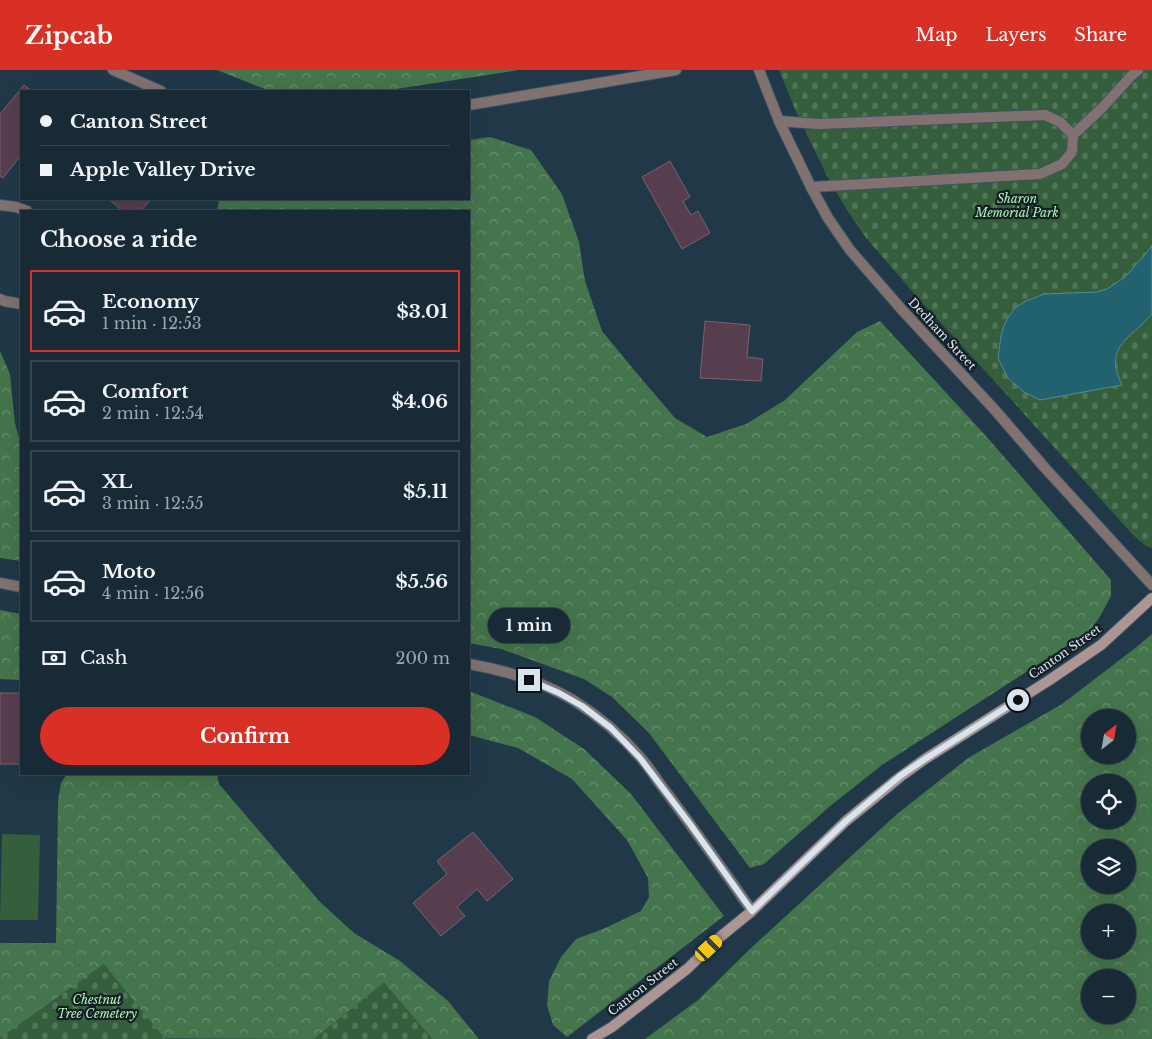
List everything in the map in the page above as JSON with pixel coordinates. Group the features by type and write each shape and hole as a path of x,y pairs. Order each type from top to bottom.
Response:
{"street":[{"path":"113,70 159,90"},
{"path":"470,105 676,70"},
{"name":"Dedham Street","path":"758,70 779,121 811,187 828,218 850,250 1152,585"},
{"path":"811,187 1040,174 1062,164 1072,152 1073,135 1138,70"},
{"path":"779,121 820,124 1044,115 1060,122 1073,135"},
{"path":"0,205 24,210"},
{"path":"0,299 20,304"},
{"path":"0,583 20,588"},
{"name":"Canton Street","path":"592,1039 612,1027 687,969 720,937 752,911 846,821 900,776 1101,645 1152,598"},
{"path":"470,664 509,673 559,693 577,703 611,728 640,758 752,911"}],"green space":[{"path":"217,70 519,70 389,90 267,90"},
{"name":"Sharon Memorial Park","path":"779,70 1152,70 1152,548 1146,546 1133,535 866,238 828,178 797,114"},
{"path":"490,137 531,150 562,194 579,242 585,281 602,331 675,418 707,437 746,424 785,400 857,332 880,321 986,436 1111,580 1111,596 1091,630 882,765 829,807 764,864 750,868 649,733 612,697 584,679 501,649 470,643 470,210 217,210 219,200 470,200 470,140"},
{"path":"0,351 10,374 15,424 20,441 20,561 0,558"},
{"path":"0,610 20,614 20,680 0,679"},
{"path":"1152,634 1152,1039 645,1039 698,1000 751,948 897,814 968,758 1062,704"},
{"path":"470,691 535,717 584,749 631,794 724,916 567,1037 553,1025 547,1005 549,981 561,957 576,939 641,911 649,897 648,878 627,840 572,779 518,748 470,735"},
{"path":"66,775 217,775 219,784 320,902 354,933 400,961 448,1001 479,1039 432,1039 384,983 314,1039 0,1038 0,943 56,943 58,801 61,783"},
{"path":"2,834 40,835 38,920 0,920"},
{"name":"Chestnut Tree Cemetery","path":"104,964 165,1039 0,1039 0,1038"},
{"path":"384,983 432,1039 314,1039"}],"shaded area":[{"path":"1152,245 1152,314 1124,341 1117,353 1116,367 1122,385 1040,400 1024,392 1008,378 998,358 1004,325 1015,308 1044,294 1097,292 1107,289 1125,277"}],"building":[{"path":"24,85 31,90 20,90 20,156 3,178 0,176 0,114"},
{"path":"670,161 690,197 683,201 691,215 698,211 710,233 682,249 642,177"},
{"path":"109,200 150,200 142,210 122,210"},
{"path":"705,321 750,325 747,357 763,359 761,381 700,378"},
{"path":"0,693 20,693 20,764 0,764"},
{"path":"473,832 513,879 487,901 477,889 457,907 465,916 441,936 413,903 447,874 437,861"}],"route":[{"path":"529,680 573,700 611,728 623,740 640,758 690,824 752,911 846,821 900,776 1018,700"}]}
